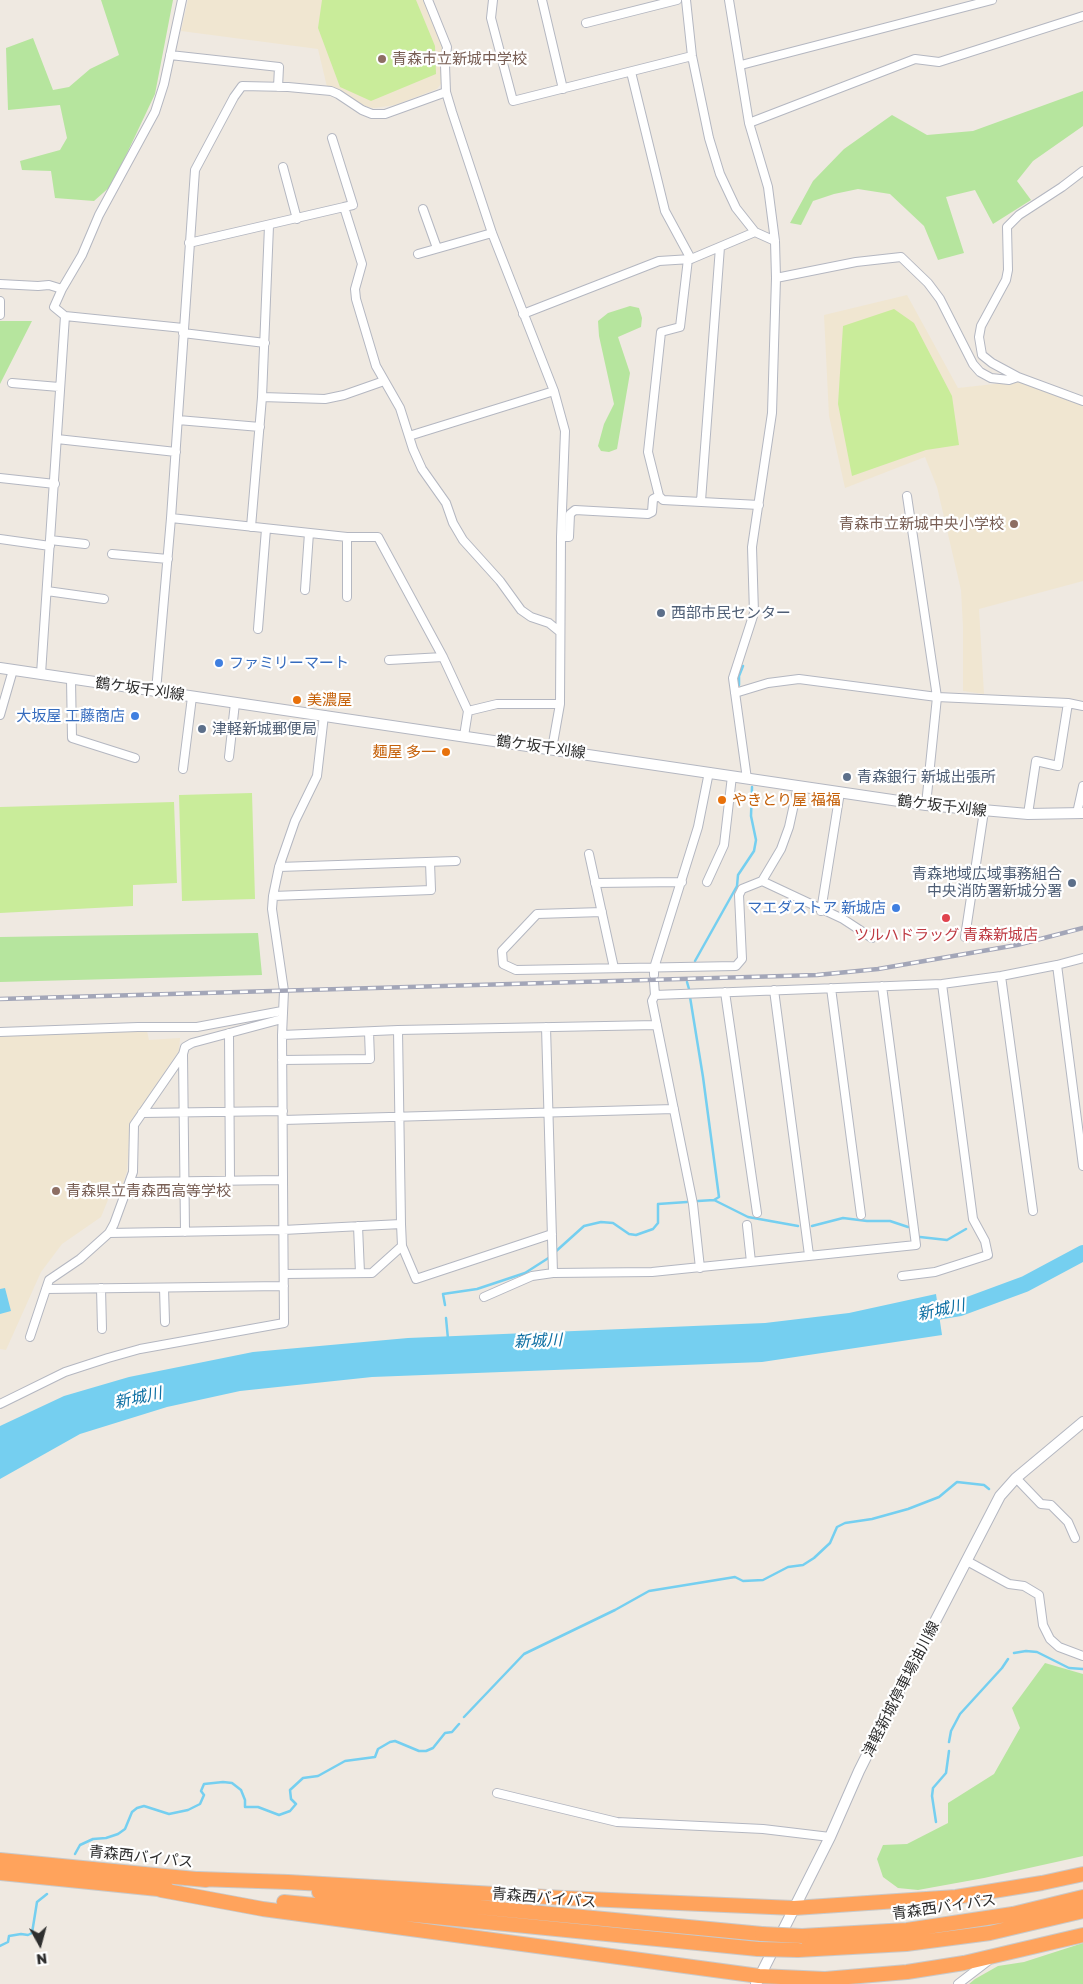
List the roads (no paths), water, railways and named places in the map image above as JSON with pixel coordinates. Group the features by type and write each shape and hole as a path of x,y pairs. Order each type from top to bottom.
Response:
{"highway":[{"name":"青森西バイパス","path":"0,1860 432,1904 802,1936 907,1930 1013,1914 1083,1897"},
{"name":"青森西バイパス","path":"0,1873 433,1918 758,1949 798,1950 906,1944 990,1933 1083,1911"},
{"path":"198,1880 288,1882 564,1898 794,1908 956,1896 1042,1883 1083,1874"},
{"path":"161,1890 263,1909 758,1980 825,1979 907,1972 993,1957 1083,1935"}],"main road":[{"name":"鶴ケ坂千刈線","path":"0,668 552,748 926,805 1028,814 1080,813"},
{"name":"津軽新城停車場油川線","path":"758,1980 830,1837 859,1771 887,1715 1000,1496 1016,1478 1083,1422"}],"street":[{"path":"182,0 155,112 99,216 82,255 54,307 65,316 266,343"},
{"path":"428,0 446,47 446,92 492,233 554,391 565,431 560,704 552,748"},
{"path":"493,0 491,18 513,101 692,56"},
{"path":"542,0 563,88"},
{"path":"586,23 677,0"},
{"path":"686,0 692,56 708,138 720,174 736,208 755,232 775,241"},
{"path":"729,0 749,124 768,187 775,241 776,278 772,413 752,547 754,613 733,678 747,779"},
{"path":"741,65 991,0"},
{"path":"749,124 915,59 939,62 1083,16"},
{"path":"170,56 279,67 278,87"},
{"path":"631,72 665,211 689,259 680,327 661,332 648,452 659,496 663,500 759,505"},
{"path":"156,691 168,559 195,170 234,97 242,86 331,91 372,114 385,114 446,92"},
{"path":"189,243 353,205 332,138"},
{"path":"283,167 297,219"},
{"path":"1083,171 1019,215 1007,227 1008,270 1006,280 981,326 979,337 982,355 992,363 1018,376 1083,401"},
{"path":"344,207 362,264 354,289 356,299 376,366 400,408 422,469 446,503 453,523 463,540 500,581 521,610 531,617 549,623 560,632"},
{"path":"423,209 437,248"},
{"path":"251,527 266,343 269,226"},
{"path":"523,314 659,261 689,259 755,232"},
{"path":"418,254 492,233"},
{"path":"701,501 720,247"},
{"path":"776,278 856,262 901,257 928,283 940,299 973,364 980,372 991,378 1009,380 1018,376"},
{"path":"0,284 48,285 62,289"},
{"path":"0,301 0,315"},
{"path":"41,674 65,316"},
{"path":"262,397 325,398 344,395 384,380"},
{"path":"12,383 59,387"},
{"path":"409,436 554,391"},
{"path":"178,420 260,427"},
{"path":"57,439 176,452"},
{"path":"0,478 54,484"},
{"path":"562,537 569,537 570,514 575,510 648,514 652,512 653,499 659,496"},
{"path":"907,496 937,697 926,805"},
{"path":"171,518 347,538 378,537 443,657 468,711 464,736"},
{"path":"258,629 266,528"},
{"path":"305,590 309,533"},
{"path":"347,538 347,597"},
{"path":"0,539 85,544"},
{"path":"112,554 168,559"},
{"path":"47,591 104,599"},
{"path":"389,660 443,657"},
{"path":"0,715 13,670"},
{"path":"72,679 72,738 135,758"},
{"path":"735,692 768,683 799,679 937,697 1068,703 1083,706"},
{"path":"183,769 192,696"},
{"path":"229,757 235,703"},
{"path":"1028,814 1036,762 1058,766 1068,703"},
{"path":"468,711 497,704 560,704"},
{"path":"0,1404 65,1372 108,1358 140,1349 284,1323 283,976 272,909 279,868 295,821 317,776 324,716"},
{"path":"700,1268 693,1204 652,1001 655,995 654,975 698,827 708,772"},
{"path":"707,882 724,845 732,776"},
{"path":"602,912 537,914 502,951 503,964 516,970 614,968 654,975 736,966 742,959 739,895 742,889 762,881 781,849 789,827 798,786"},
{"path":"1080,813 1083,786"},
{"path":"821,911 840,792"},
{"path":"965,936 984,811"},
{"path":"589,854 614,968"},
{"path":"279,868 456,861"},
{"path":"273,896 431,890 430,862"},
{"path":"762,881 843,920 872,938"},
{"path":"596,883 682,882"},
{"path":"655,995 942,984 1001,976 1083,958"},
{"path":"1057,965 1083,1166"},
{"path":"1001,976 1033,1211"},
{"path":"902,1276 935,1272 988,1255 985,1241 973,1219 942,984"},
{"path":"484,1298 532,1276 553,1273 634,1272 700,1268 916,1245 882,986"},
{"path":"831,988 861,1215"},
{"path":"774,990 809,1255"},
{"path":"725,992 757,1213"},
{"path":"0,1032 197,1027 282,1015"},
{"path":"185,1232 183,1054 185,1047 192,1043 282,1015"},
{"path":"282,1035 398,1030 656,1025"},
{"path":"546,1027 553,1273"},
{"path":"398,1030 398,1116 402,1246 416,1279 552,1234"},
{"path":"282,1060 370,1059 369,1032"},
{"path":"229,1033 230,1180"},
{"path":"30,1337 49,1280 80,1259 108,1233 114,1224 133,1172 134,1125 183,1054"},
{"path":"283,1120 674,1109"},
{"path":"142,1113 283,1111"},
{"path":"130,1182 283,1180"},
{"path":"108,1233 283,1230 401,1224"},
{"path":"358,1226 360,1273"},
{"path":"746,1226 751,1262"},
{"path":"284,1274 372,1273 402,1246"},
{"path":"46,1289 284,1286"},
{"path":"101,1288 102,1329"},
{"path":"164,1288 165,1322"},
{"path":"1016,1478 1041,1504 1051,1505 1068,1522 1075,1538"},
{"path":"967,1561 1008,1584 1024,1586 1039,1596 1043,1625 1050,1639 1059,1647 1083,1656"},
{"path":"497,1793 617,1822 762,1829 830,1837"},
{"path":"958,1984 993,1957"}],"water":[{"path":"5,1288 11,1311 0,1314 0,1289"},
{"path":"936,1294 942,1335 762,1362 372,1377 240,1391 167,1407 80,1434 0,1479 0,1426 64,1396 129,1377 253,1352 408,1338 765,1323 849,1313"}],"waterway":[{"path":"739,685 739,676 743,666"},
{"path":"695,961 737,886 738,875 754,851 756,840 751,816 752,787"},
{"path":"687,982 689,989"},
{"path":"690,997 719,1197 714,1200 698,1201"},
{"path":"714,1200 748,1217 798,1226"},
{"path":"554,1253 584,1226 601,1222 613,1223 629,1234 636,1235 653,1229 658,1223 658,1204 687,1202"},
{"path":"812,1226 843,1218 890,1221 908,1227"},
{"path":"920,1237 947,1240 966,1229"},
{"name":"新城川","path":"918,1315 960,1308 1025,1284 1083,1253"},
{"path":"445,1305 443,1294 477,1289 525,1273 550,1257"},
{"path":"446,1318 448,1339"},
{"path":"464,1717 524,1654 615,1610 649,1591 735,1577 743,1581 763,1580 788,1567 803,1565 814,1558 830,1543 837,1527 845,1523 872,1519 908,1509 939,1497 957,1482 984,1485 989,1489"},
{"path":"1014,1653 1037,1652 1069,1668 1083,1669"},
{"path":"949,1742 951,1731 960,1714 1008,1659"},
{"path":"75,1854 80,1845 93,1839 106,1838 118,1834 125,1829 132,1812 137,1808 144,1806 169,1814 188,1810 200,1804 204,1795 201,1791 204,1784 232,1783 241,1790 245,1800 245,1807 258,1807 279,1815 290,1811 296,1804 291,1799 290,1790 303,1778 318,1776 345,1761 375,1757 378,1749 390,1742 395,1741 419,1751 426,1751 433,1748 445,1733 452,1732 459,1724"},
{"path":"936,1822 932,1796 933,1788 946,1773 949,1751"},
{"path":"0,1946 8,1942 9,1936 32,1933 37,1902 47,1894"}],"railway":[{"path":"0,999 817,975 878,969 1017,945 1083,928"}],"place":[{"name":"青森市立新城中学校","path":"382,59"},
{"name":"青森市立新城中央小学校","path":"1014,524"},
{"name":"西部市民センター","path":"661,613"},
{"name":"ファミリーマート","path":"219,663"},
{"name":"美濃屋","path":"297,700"},
{"name":"大坂屋 工藤商店","path":"135,716"},
{"name":"津軽新城郵便局","path":"202,729"},
{"name":"麺屋 多一","path":"446,752"},
{"name":"青森銀行 新城出張所","path":"847,777"},
{"name":"やきとり屋 福福","path":"722,800"},
{"name":"青森地域広域事務組合 中央消防署新城分署","path":"1072,883"},
{"name":"マエダストア 新城店","path":"896,908"},
{"name":"ツルハドラッグ 青森新城店","path":"946,918"},
{"name":"青森県立青森西高等学校","path":"56,1191"}]}
